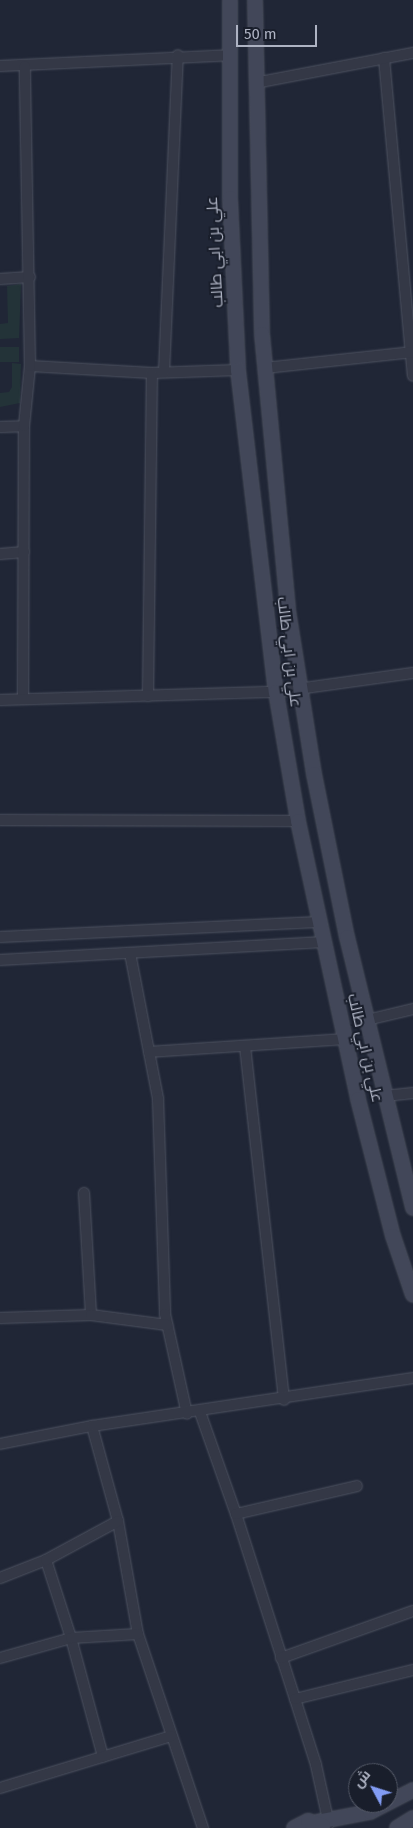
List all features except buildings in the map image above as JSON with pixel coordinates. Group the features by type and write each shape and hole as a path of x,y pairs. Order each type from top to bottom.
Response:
{"main road":[{"name":"علي بن ابي طالب","path":"230,0 230,198 238,370 276,692 298,821 345,1039 393,1236 413,1295"},
{"name":"علي بن ابي طالب","path":"255,0 255,83 265,368 283,567 300,690 317,792 367,1020 413,1208"},
{"path":"295,1827 325,1824 370,1812 413,1790"},
{"path":"397,1828 413,1818"}],"street":[{"path":"255,83 413,53"},
{"path":"164,372 178,55"},
{"path":"0,66 25,66 178,55 230,55"},
{"path":"384,58 413,376"},
{"path":"23,699 24,426 30,366 25,66"},
{"path":"0,279 30,277"},
{"path":"265,368 412,352"},
{"path":"30,366 152,372 238,370"},
{"path":"148,696 152,372"},
{"path":"0,427 24,426"},
{"path":"0,554 24,552"},
{"path":"0,700 276,692 413,673"},
{"path":"0,820 298,821"},
{"path":"0,937 319,922"},
{"path":"0,960 323,942"},
{"path":"130,953 158,1099 167,1324 187,1414"},
{"path":"367,1020 413,1009"},
{"path":"148,1052 345,1039"},
{"path":"245,1046 284,1400"},
{"path":"385,1096 413,1093"},
{"path":"84,1193 91,1315"},
{"path":"0,1318 91,1315 167,1324"},
{"path":"0,1444 92,1426 284,1400 413,1378"},
{"path":"200,1412 236,1514 316,1765 325,1824"},
{"path":"92,1426 118,1521 138,1634 203,1828"},
{"path":"236,1514 357,1486"},
{"path":"0,1578 46,1560 118,1521"},
{"path":"46,1560 71,1638 103,1757"},
{"path":"281,1658 413,1611"},
{"path":"0,1658 71,1638 138,1634"},
{"path":"295,1700 413,1670"},
{"path":"0,1788 171,1736"}],"shaded area":[{"path":"21,284 19,338 0,339 0,324 8,323 7,286"},
{"path":"0,347 19,347 19,362 0,362"},
{"path":"12,363 21,364 20,403 0,407 0,393 9,392 12,387"}]}
